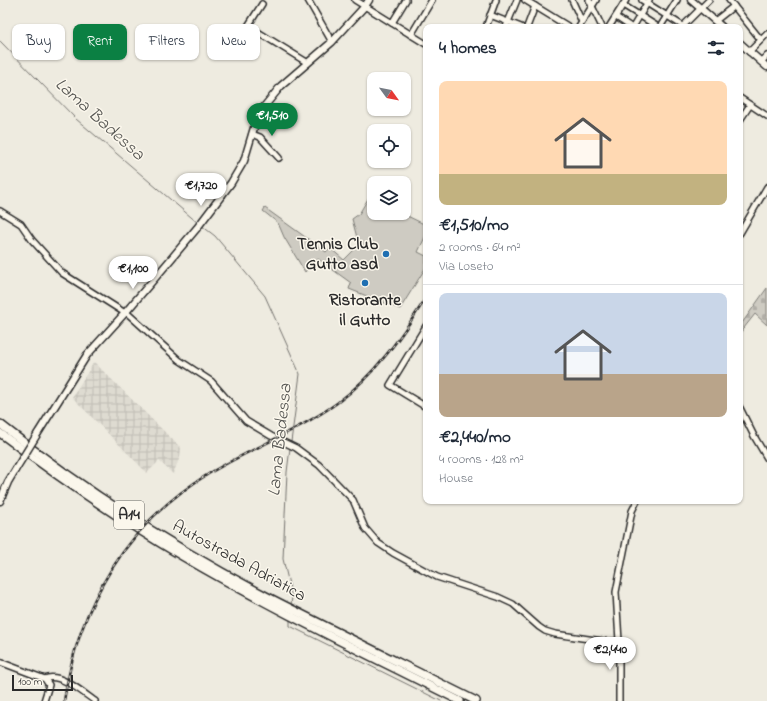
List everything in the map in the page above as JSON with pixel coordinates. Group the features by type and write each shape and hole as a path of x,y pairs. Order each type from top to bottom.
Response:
{"highway":[{"name":"Autostrada Adriatica","path":"0,424 57,466 138,521 264,598"},
{"name":"Autostrada Adriatica","path":"0,433 86,495 199,566 264,598 460,701"},
{"name":"Autostrada Adriatica","path":"298,616 476,701"}],"main road":[{"path":"0,501 8,482 82,361 102,337 126,313 197,228 220,197 244,161 259,114 271,97 281,86 332,42 363,9 369,0"},
{"path":"690,0 718,24"},
{"path":"743,46 767,67"}],"street":[{"path":"308,0 332,42"},
{"path":"392,23 406,0"},
{"path":"411,34 432,0"},
{"path":"487,24 496,0"},
{"path":"490,15 507,24 517,0"},
{"path":"525,0 564,24"},
{"path":"572,0 582,22"},
{"path":"589,0 601,24"},
{"path":"582,22 596,0"},
{"path":"611,24 626,0"},
{"path":"642,0 648,2 679,24"},
{"path":"661,24 677,0"},
{"path":"686,24 709,0"},
{"path":"729,0 761,40"},
{"path":"357,1 363,9 392,23 423,42"},
{"path":"634,24 648,2"},
{"path":"262,4 248,26 308,63"},
{"path":"623,5 654,24"},
{"path":"528,24 535,6"},
{"path":"715,21 734,6"},
{"path":"616,17 627,24"},
{"path":"749,52 767,34"},
{"path":"761,62 767,56"},
{"path":"743,100 766,114"},
{"path":"743,115 750,104"},
{"path":"252,134 260,137 279,158"},
{"path":"743,228 767,187"},
{"path":"0,212 21,224 32,240 62,273 126,313 179,360 211,381 246,421 271,436 296,448 319,465 353,500 364,528 378,543 437,577 498,597 513,604 545,631 555,634 609,642 619,641"},
{"path":"423,331 390,385 423,405"},
{"path":"743,414 767,458"},
{"path":"619,701 619,641 616,592 632,511 636,504"},
{"path":"0,662 45,679 49,685 44,701"},
{"path":"45,679 51,677 63,680 94,701"}],"shaded area":[{"path":"94,362 181,448 180,457 173,474 159,461 147,473 72,397"}],"green space":[{"name":"Tennis Club Gutto asd","path":"367,200 367,220 411,220 411,218 423,224 423,241 418,252 423,254 423,272 400,309 349,289 351,283 318,259 305,272 284,237 278,223 263,211 265,208 326,252 330,248 344,260 359,245 352,219 359,214"},
{"path":"767,288 767,325 755,314 743,329 743,322"}],"waterway":[{"name":"Lama Badessa","path":"0,41 76,119 198,223"},
{"name":"Lama Badessa","path":"202,226 215,236 265,296 300,374 291,442"},
{"name":"Lama Badessa","path":"290,448 287,472 283,559 292,597 291,605"},
{"name":"Lama Badessa","path":"290,620 290,626 441,701"}],"railway":[{"path":"64,701 71,666 81,632 94,600 111,570 131,542 154,516 180,493 210,473 307,422 337,403 351,392 386,355 423,303"}],"place":[{"name":"Tennis Club Gutto asd","path":"386,254"},
{"name":"Ristorante il Gutto","path":"365,283"}]}
